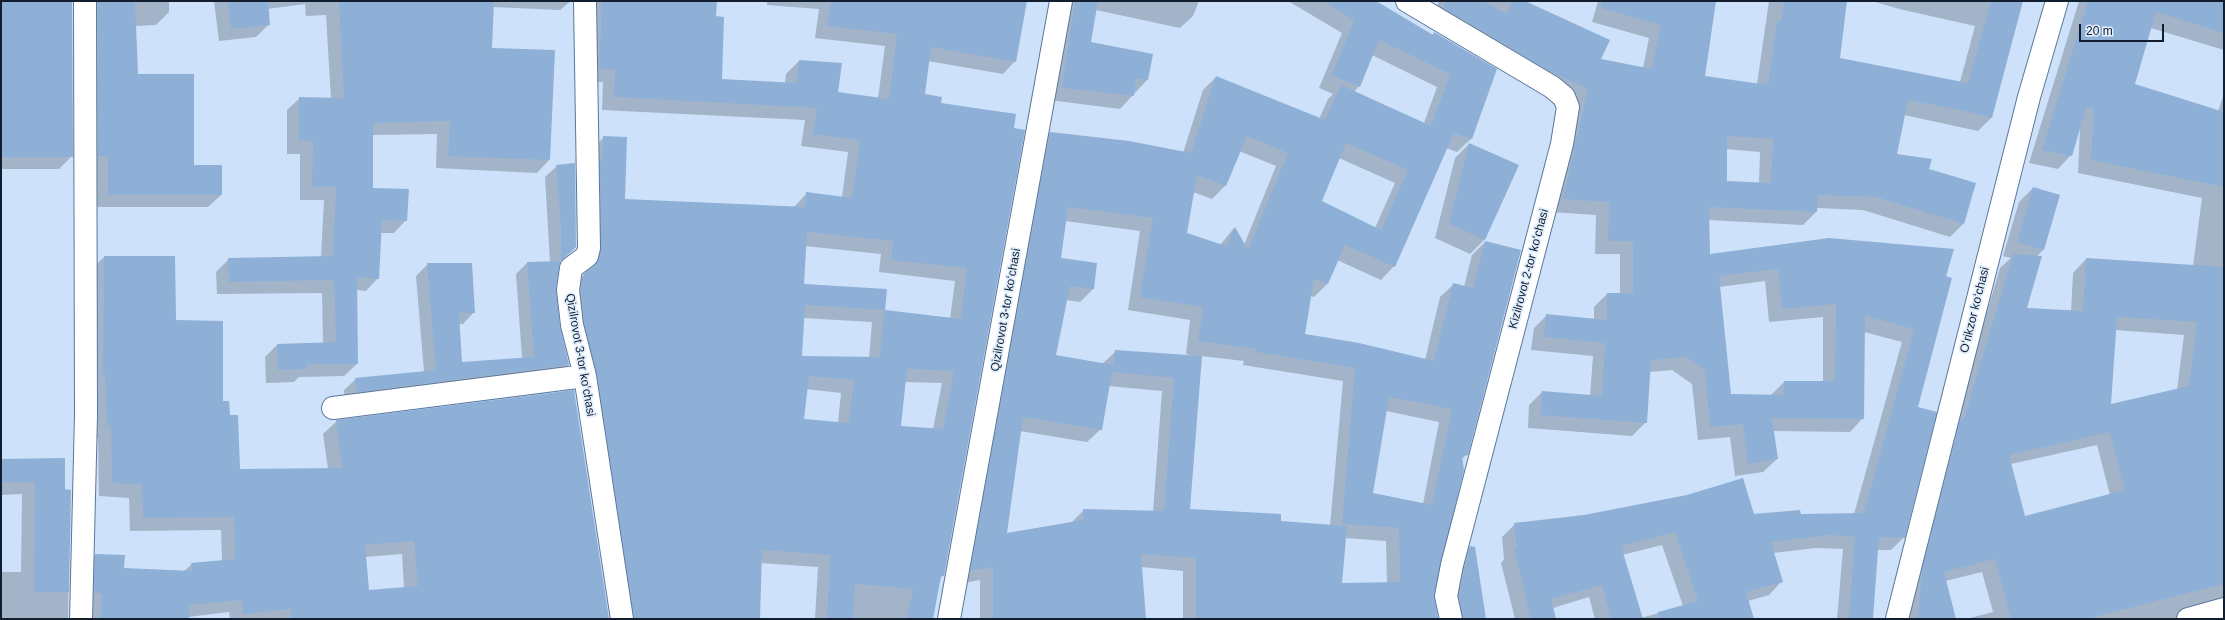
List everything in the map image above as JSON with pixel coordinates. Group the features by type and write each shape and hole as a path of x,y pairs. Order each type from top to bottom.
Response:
{"street":[{"path":"81,619 86,415 85,1"},
{"name":"Qizilrovot 3-tor koʻchasi","path":"585,1 589,248 587,256 571,268 567,286 572,325 585,376 622,619"},
{"name":"Qizilrovot 3-tor koʻchasi","path":"949,619 1061,1"},
{"name":"Kizilrovot 2-tor koʻchasi","path":"1407,1 1552,87 1564,97 1568,107 1562,144 1452,565 1446,596 1451,619"},
{"name":"Oʻrikzor koʻchasi","path":"1897,619 2028,97 2056,1"},
{"path":"333,408 585,376"},
{"path":"2188,619 2224,609"}],"building":[{"path":"1,1 72,1 73,157 1,157"},
{"path":"98,1 135,1 138,74 194,74 194,165 222,165 222,195 108,195 108,156 98,156"},
{"path":"228,1 268,1 270,25 231,29"},
{"path":"339,1 494,1 492,48 555,50 550,160 448,156 450,121 373,123 373,188 409,189 407,221 382,220 379,279 357,277 358,364 307,364 307,369 278,370 277,344 336,342 334,280 229,282 228,258 333,256 336,187 312,187 313,141 299,141 299,97 344,98"},
{"path":"602,1 717,1 716,16 724,17 722,79 796,83 799,60 842,63 838,92 889,99 897,34 827,26 831,1 1027,1 1016,62 931,47 925,94 942,97 941,103 1016,114 1014,128 1025,130 944,576 941,576 933,619 907,619 913,589 855,584 853,619 827,619 830,555 762,550 760,619 634,619 597,374 584,323 581,290 583,275 595,266 601,251 600,161 602,161 603,136 627,137 625,199 805,207 806,192 852,198 860,140 813,134 817,108 614,97 615,70 599,69","holes":["807,232 893,241 891,260 967,268 961,319 885,310 887,289 804,284","805,305 884,310 880,357 802,356","907,369 954,371 943,429 901,426","809,376 854,380 849,423 804,419"]},
{"path":"1075,1 1098,1 1091,42 1153,54 1148,80 1136,78 1134,96 1062,88"},
{"path":"1323,1 1376,1 1433,35 1434,32 1497,69 1472,139 1454,133 1395,267 1345,245 1328,284 1314,279 1305,334 1359,343 1434,361 1453,283 1473,288 1485,241 1521,250 1468,455 1462,456 1464,470 1434,594 1438,619 1196,619 1196,558 1141,554 1146,619 993,619 993,567 970,571 1050,132 1129,141 1191,153 1216,76 1325,120 1341,85 1431,126 1450,74 1379,40 1360,87 1332,75 1354,20","holes":["1247,136 1288,153 1248,250 1235,227 1226,246 1187,233 1197,175 1226,186","1346,143 1408,170 1381,230 1322,201","1068,207 1153,218 1140,297 1203,307 1198,341 1256,349 1256,352 1355,368 1342,524 1399,528 1400,582 1342,583 1347,526 1281,521 1281,514 1190,509 1202,356 1115,350 1113,365 1056,355 1070,286 1094,289 1097,263 1061,258","1112,372 1174,378 1164,511 1083,509 1083,520 1007,533 1023,417 1102,430","1389,397 1452,409 1432,505 1373,493"]},
{"path":"1446,1 1482,1 1507,14 1512,1 1525,1 1610,40 1601,59 1652,69 1661,25 1601,8 1602,1 1716,1 1705,76 1768,85 1777,21 1781,22 1784,1 1847,1 1840,58 1968,83 1991,1 2023,1 1992,118 1961,110 1908,100 1897,154 1932,159 1929,169 1976,183 1964,224 1876,197 1818,195 1817,212 1709,207 1710,254 1829,238 1954,249 1946,276 1952,278 1918,407 1937,412 1905,538 1879,537 1873,619 1849,619 1855,537 1830,535 1771,542 1783,582 1746,592 1754,619 1659,619 1658,612 1698,601 1675,532 1621,546 1643,619 1611,619 1602,585 1551,599 1556,619 1531,619 1514,548 1517,549 1514,523 1584,515 1687,495 1743,478 1754,514 1800,510 1801,514 1864,513 1914,329 1865,316 1864,419 1772,418 1778,459 1748,464 1743,424 1710,427 1705,370 1686,357 1651,360 1647,423 1540,415 1542,391 1602,396 1605,343 1544,337 1546,314 1607,320 1607,293 1633,293 1633,241 1608,241 1609,202 1563,199 1588,89 1553,73 1443,8","holes":["1727,136 1773,139 1771,183 1727,181","1778,269 1782,309 1836,304 1835,381 1784,381 1784,395 1731,394 1719,276"]},
{"path":"2088,1 2224,1 2224,33 2156,12 2135,84 2224,112 2224,187 2091,160 2094,109 2086,108 2072,156 2042,150"},
{"path":"1469,143 1519,165 1485,240 1449,224"},
{"path":"575,163 576,247 560,262 556,288 560,326 569,365 357,392 355,378 436,370 427,263 472,263 475,313 459,313 462,362 534,357 527,262 561,261 561,228 556,165"},
{"path":"2033,187 2060,195 2044,250 2017,242"},
{"path":"2013,254 2042,256 2027,308 2083,311 2086,258 2224,267 2224,584 2086,619 2011,619 1995,559 1944,572 1956,619 1918,619 1922,569 1961,418 1964,419","holes":["2117,317 2197,322 2189,386 2111,404","2110,432 2125,490 2025,516 2009,455"]},
{"path":"104,256 175,256 176,320 223,321 223,401 229,401 230,415 238,415 240,469 342,468 336,420 574,390 609,619 292,619 291,609 243,614 242,600 189,605 189,619 100,619 102,593 94,593 95,554 125,555 124,568 192,571 191,563 235,559 234,517 143,518 142,485 112,483 111,425 107,426 105,373 103,373","holes":["414,541 418,586 369,590 365,545"]},
{"path":"65,458 65,489 71,490 69,592 34,592 35,482 1,482 1,459"},
{"path":"1470,546 1475,547 1486,619 1463,619 1459,596"}]}
